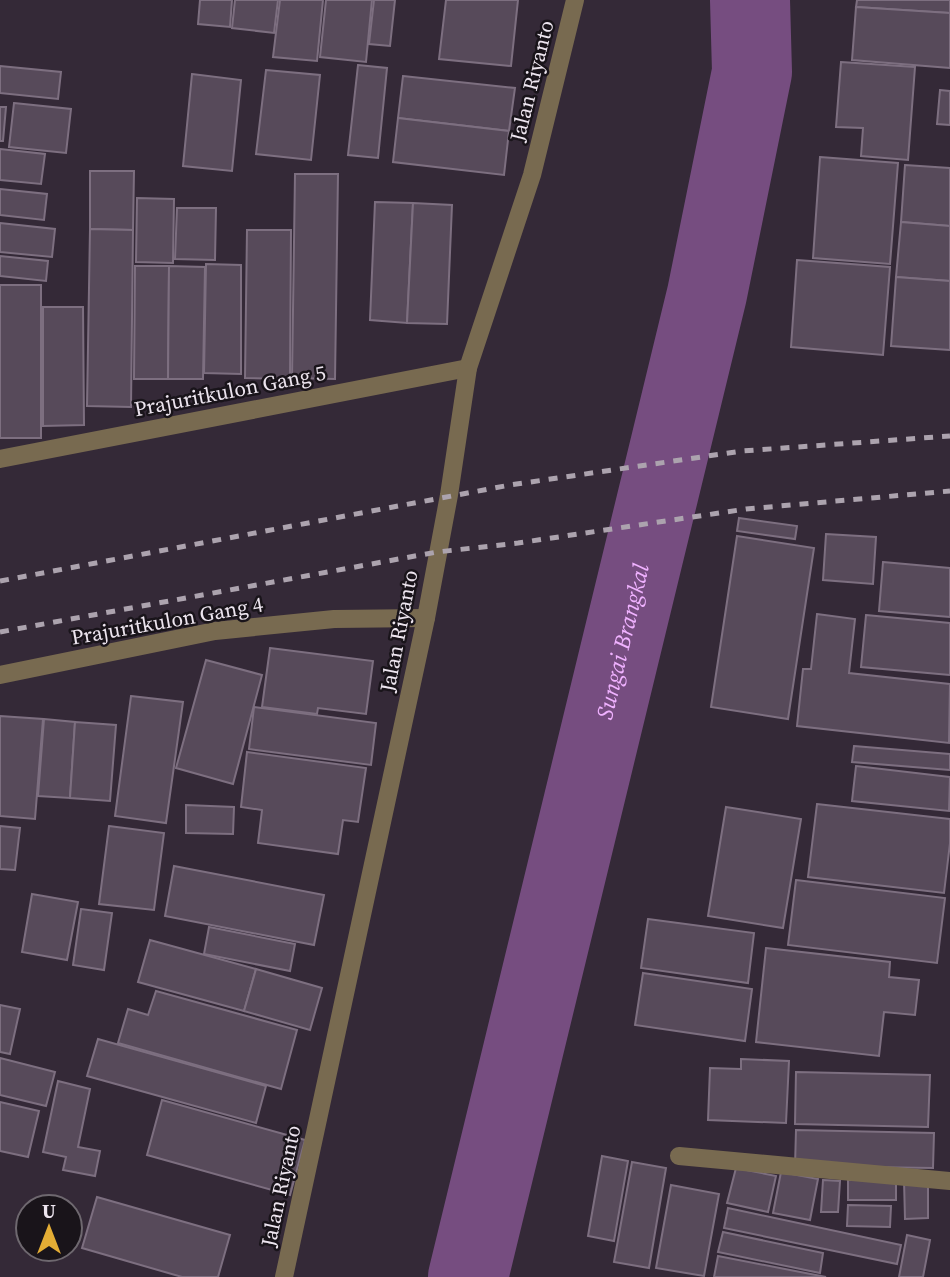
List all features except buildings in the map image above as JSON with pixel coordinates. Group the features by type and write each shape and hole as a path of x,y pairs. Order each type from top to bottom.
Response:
{"street":[{"name":"Jalan Riyanto","path":"284,1277 426,618 449,495 468,368 532,175 575,0"},
{"name":"Prajuritkulon Gang 5","path":"0,459 468,368"},
{"name":"Prajuritkulon Gang 4","path":"0,675 215,631 334,619 426,618"},
{"path":"679,1156 950,1181"}],"waterway":[{"name":"Sungai Brangkal","path":"468,1277 707,294 752,72 750,0"}],"railway":[{"path":"0,581 510,485 742,451 950,436"},
{"path":"0,632 437,552 518,543 746,509 950,491"}]}
